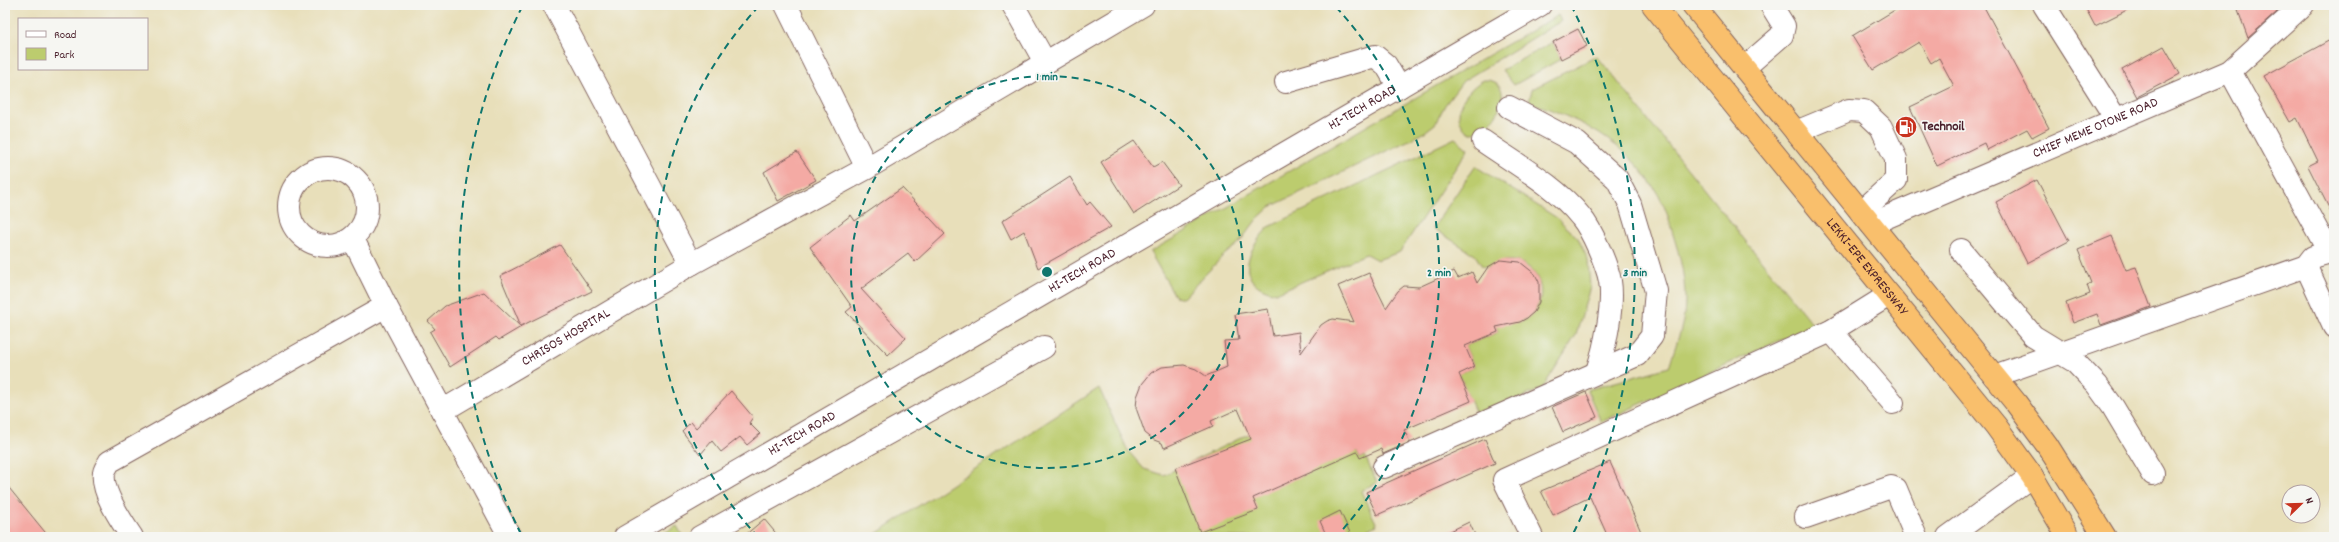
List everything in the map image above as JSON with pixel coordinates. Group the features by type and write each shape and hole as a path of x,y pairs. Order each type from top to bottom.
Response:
{"highway":[{"name":"LEKKI-EPE EXPRESSWAY","path":"1653,5 1996,426 2032,476 2068,537"},
{"path":"1693,5 1994,376 2047,445 2105,537"}],"street":[{"path":"554,5 691,264"},
{"path":"786,5 867,168"},
{"path":"1013,5 1045,62"},
{"name":"CHRISOS HOSPITAL","path":"442,411 691,264 867,168 1143,5"},
{"path":"1744,68 1782,35 1784,26 1771,5"},
{"path":"2044,5 2116,119"},
{"name":"CHIEF MEME OTONE ROAD","path":"1866,218 2116,119 2230,71 2302,5"},
{"name":"HI-TECH ROAD","path":"625,537 1399,87 1533,7"},
{"path":"1286,82 1375,56 1386,65 1399,87"},
{"path":"1994,376 2306,266 2313,257 2331,251 2230,71"},
{"path":"1384,467 1597,371 1636,355 1652,336 1656,291 1630,204 1617,178 1576,143 1509,107"},
{"path":"1796,132 1849,110 1864,111 1882,127 1896,159 1896,180 1866,218"},
{"path":"1483,141 1549,187 1569,205 1582,218 1598,248 1610,281 1605,348 1597,371"},
{"path":"353,239 386,306 510,537"},
{"path":"1961,250 2032,336 2074,361 2097,385 2113,407 2153,474"},
{"path":"2306,266 2334,327"},
{"path":"1532,537 1504,480 1831,331 1889,295"},
{"path":"132,537 106,491 104,473 109,462 386,306"},
{"path":"1831,331 1893,403"},
{"path":"700,537 1044,347"},
{"path":"1948,537 2032,476"},
{"path":"1806,517 1891,487 1896,489 1916,537"}],"green space":[{"path":"1558,15 1561,21 1463,81 1445,105 1435,124 1422,134 1270,207 1257,219 1238,244 1224,255 1183,298 1175,296 1150,252"},
{"path":"1553,42 1561,59 1514,85 1502,70"},
{"path":"1597,56 1813,325 1601,422 1587,390 1669,367 1682,327 1685,290 1680,260 1667,214 1653,186 1640,168 1625,153 1590,128 1571,118 1529,102 1532,89"},
{"path":"1484,80 1495,82 1501,88 1502,97 1500,107 1495,117 1488,125 1480,131 1471,133 1468,132 1462,125 1459,119 1459,112 1468,93 1478,83"},
{"path":"1455,138 1468,149 1400,252 1377,260 1366,254 1276,293 1263,289 1254,282 1249,274 1248,266 1250,256 1254,246 1269,227"},
{"path":"1475,166 1557,218 1578,238 1588,260 1590,287 1576,335 1542,389 1477,416 1459,374 1474,367 1465,346 1498,332 1496,326 1520,322 1528,318 1537,308 1541,296 1540,285 1535,274 1527,266 1516,261 1503,261 1488,267 1482,266 1475,255 1433,228"},
{"path":"1099,388 1128,451 1144,469 1164,475 1249,434 1357,452 1360,459 1365,456 1377,483 1361,491 1377,525 1349,537 871,537"},
{"path":"677,526 683,537 657,537"}],"building":[{"path":"1903,5 1983,5 2049,128 2032,137 2027,129 1987,150 1984,143 1937,166 1910,107 1954,86 1939,58 1931,63 1919,42 1873,70 1852,36"},
{"path":"2093,5 2137,5 2095,26 2086,9"},
{"path":"2236,5 2274,5 2277,12 2248,38"},
{"path":"1578,29 1587,46 1561,59 1553,42"},
{"path":"2334,38 2334,218 2308,166 2318,161 2297,118 2290,122 2264,76"},
{"path":"2164,46 2180,74 2137,97 2122,69"},
{"path":"1134,141 1153,167 1162,162 1179,185 1134,214 1101,162"},
{"path":"797,152 816,180 778,201 764,172"},
{"path":"1070,177 1087,205 1090,202 1111,227 1038,268 1024,231 1011,239 1002,221"},
{"path":"2037,180 2069,241 2027,263 1996,202"},
{"path":"902,188 945,234 915,262 908,253 861,289 906,338 888,355 846,312 852,307 810,247 851,215 855,221"},
{"path":"2112,236 2126,270 2136,267 2151,307 2101,325 2097,314 2073,323 2066,303 2090,294 2087,285 2091,283 2078,250"},
{"path":"560,245 592,291 521,326 500,276"},
{"path":"1500,260 1520,262 1535,274 1539,282 1539,302 1534,312 1527,318 1520,322 1496,327 1498,332 1465,346 1474,367 1459,374 1471,401 1404,430 1410,442 1383,454 1381,449 1360,458 1357,452 1253,498 1258,510 1200,532 1175,468 1251,439 1238,409 1211,421 1213,426 1164,448 1162,443 1154,440 1145,433 1136,408 1137,397 1142,384 1151,373 1162,367 1184,365 1196,369 1206,376 1227,367 1224,341 1239,340 1235,314 1268,309 1273,336 1299,332 1301,353 1321,325 1327,321 1333,319 1354,322 1338,286 1369,273 1386,308 1398,291 1404,286 1419,287 1454,271 1458,278 1472,272 1477,283 1488,267"},
{"path":"484,292 521,327 499,340 496,337 450,367 430,332 435,329 428,321 445,306"},
{"path":"731,391 753,417 749,423 760,434 747,445 740,437 721,452 712,441 700,455 682,431 691,422 696,428"},
{"path":"1586,392 1597,417 1563,432 1552,407"},
{"path":"1485,439 1495,463 1377,515 1366,492"},
{"path":"1610,462 1643,537 1608,537 1590,497 1553,515 1541,491"},
{"path":"5,483 49,537 5,537"},
{"path":"1340,511 1352,537 1327,537 1320,521"},
{"path":"764,519 779,537 743,537"},
{"path":"1469,522 1476,537 1438,537"}],"place":[{"name":"Technoil","path":"1906,127"}]}
